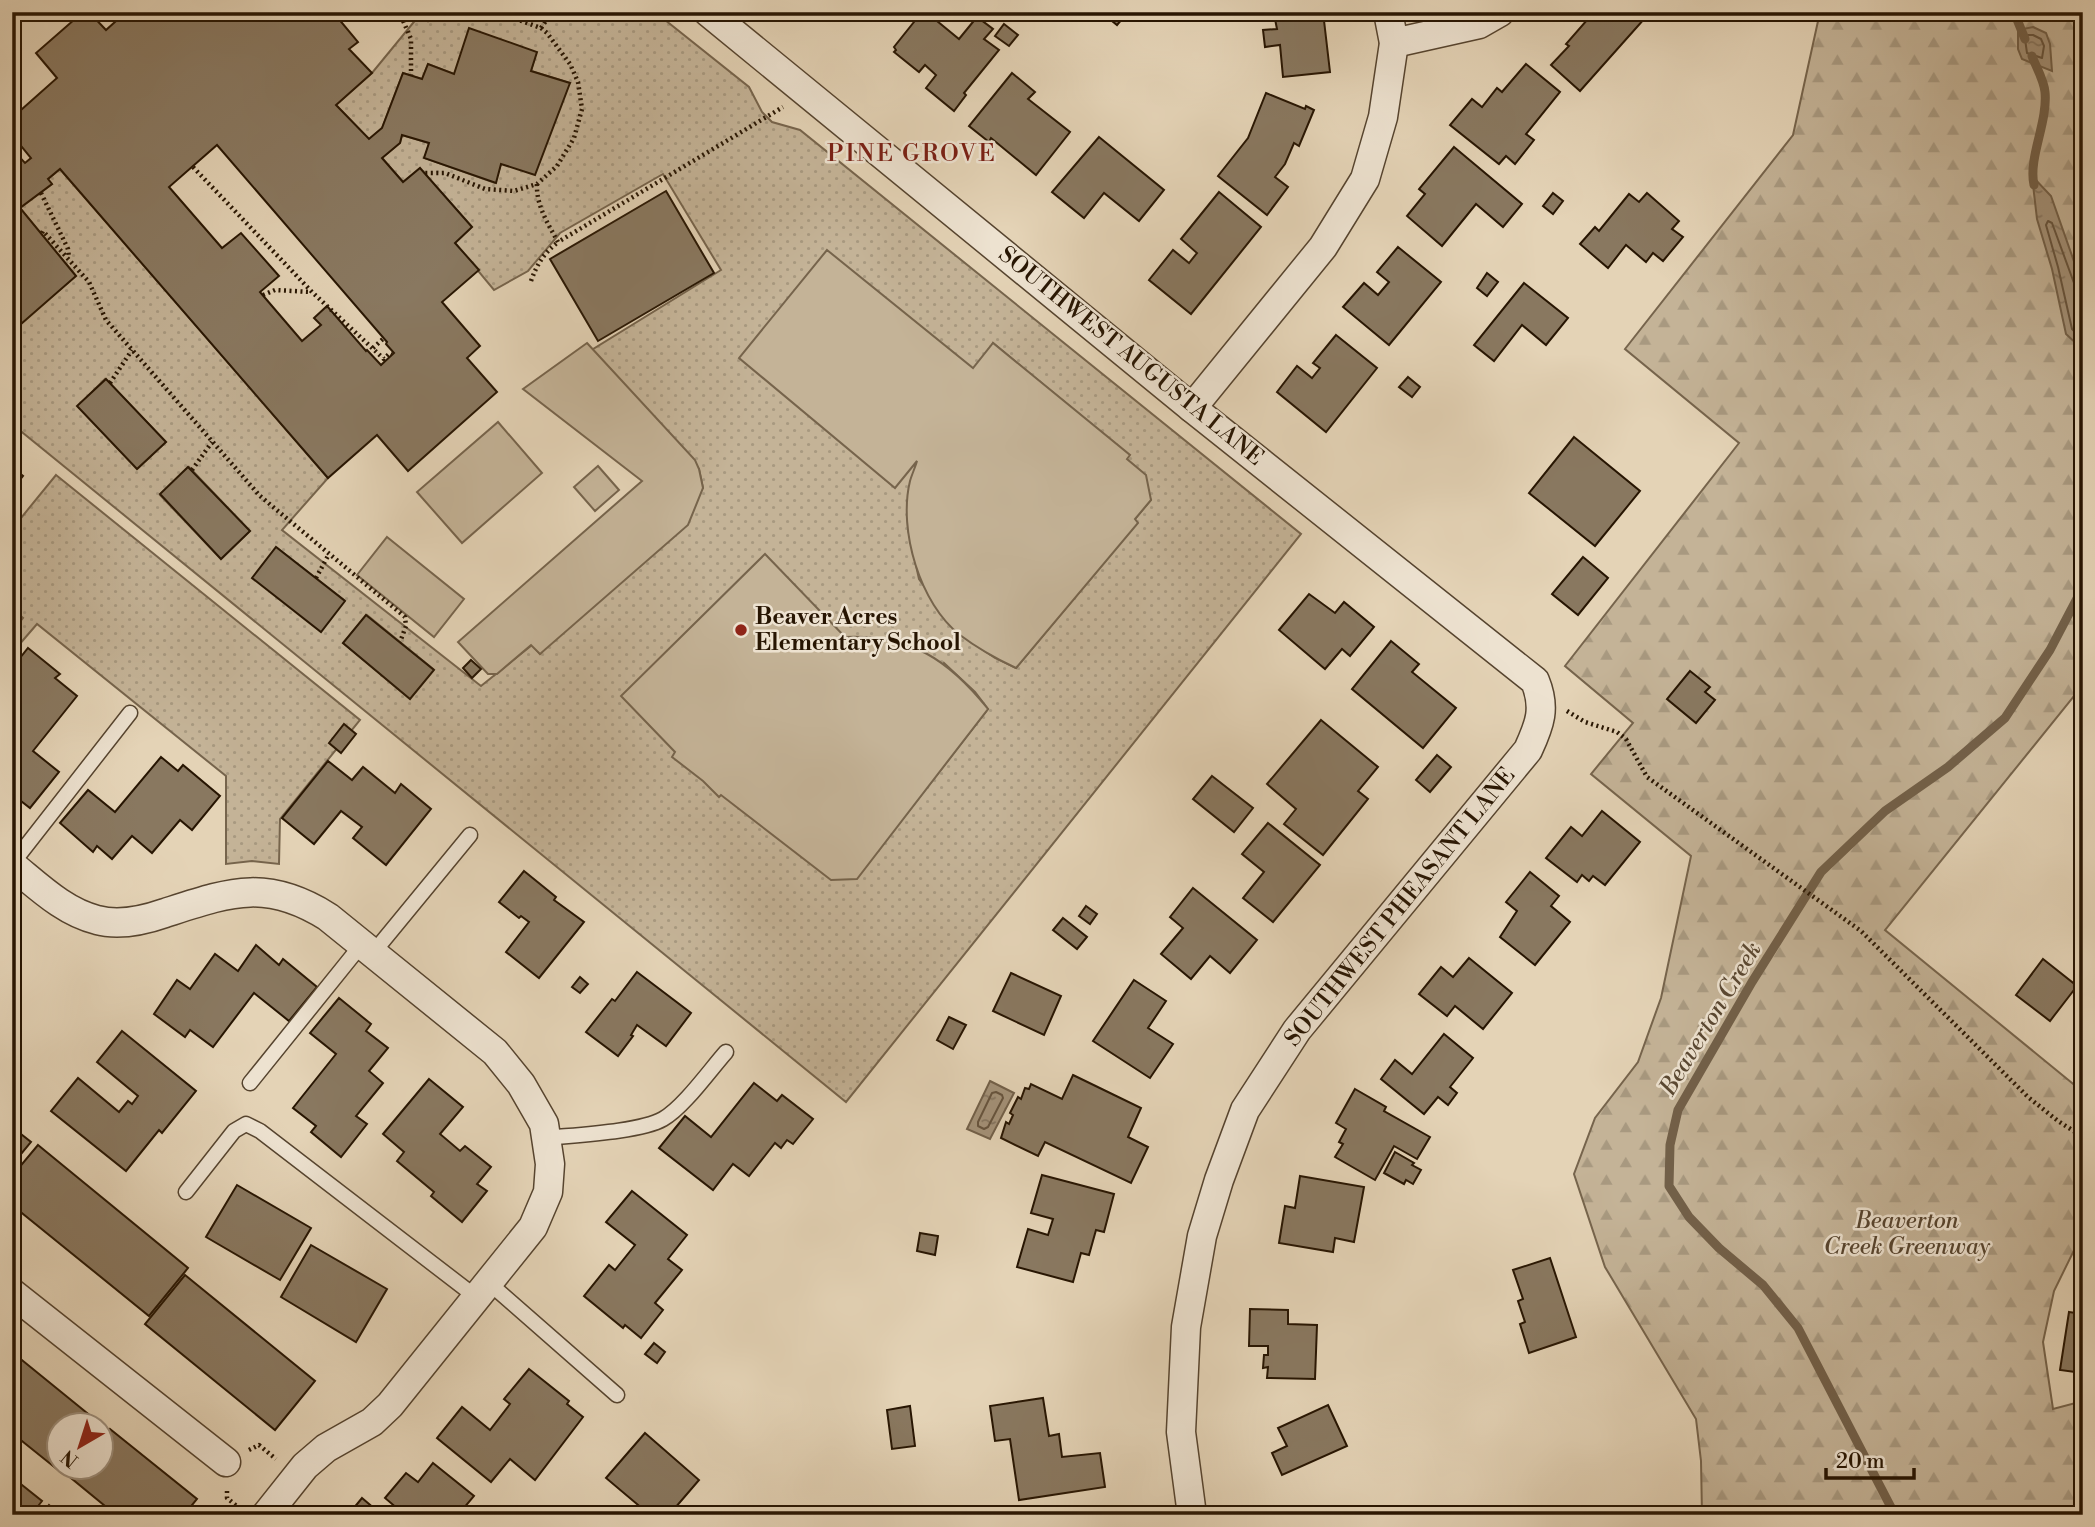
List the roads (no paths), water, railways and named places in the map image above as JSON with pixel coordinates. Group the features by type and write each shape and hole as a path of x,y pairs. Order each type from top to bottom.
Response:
{"street":[{"name":"SOUTHWEST AUGUSTA LANE","path":"708,12 1192,408 1535,681 1542,706"},
{"path":"1192,408 1323,247 1365,179 1383,117 1394,43 1388,12"},
{"path":"1394,43 1479,23 1500,12"},
{"name":"SOUTHWEST PHEASANT LANE","path":"1189,1514 1181,1432 1186,1327 1202,1236 1245,1110 1297,1030 1528,750 1539,728 1542,706"},
{"path":"12,864 60,904 98,921 131,922 225,894 280,894 306,903 328,916 495,1052 521,1084 544,1124 550,1164 548,1192 533,1227 390,1405 372,1422 326,1448 305,1466 266,1515"},
{"path":"12,1293 226,1462"}],"lane":[{"path":"12,864 130,713"},
{"path":"250,1083 470,835"},
{"path":"546,1138 644,1126 664,1119 726,1052"},
{"path":"186,1192 234,1131 246,1124 260,1131 482,1289 617,1395"}],"water":[{"path":"2033,27 2046,33 2050,44 2052,71 2022,59 2018,49 2018,30"},
{"path":"2032,176 2051,196 2083,287 2083,350 2066,334 2052,269 2037,219"},
{"path":"990,1081 1014,1093 990,1139 967,1129"}],"waterway":[{"name":"Beaverton Creek","path":"2014,12 2025,39"},
{"name":"Beaverton Creek","path":"2032,56 2045,92 2044,115 2034,163 2034,185"},
{"name":"Beaverton Creek","path":"1895,1515 1798,1328 1763,1285 1719,1248 1689,1217 1669,1186 1670,1145 1678,1110 1752,982 1821,872 1885,811 1948,767 2005,718 2050,650 2083,587"}],"place":[{"name":"Beaver Acres Elementary School","path":"741,630"}],"district":[{"name":"PINE GROVE","path":"912,154"}],"park label":[{"name":"Beaverton Creek Greenway","path":"1907,1234"}]}
